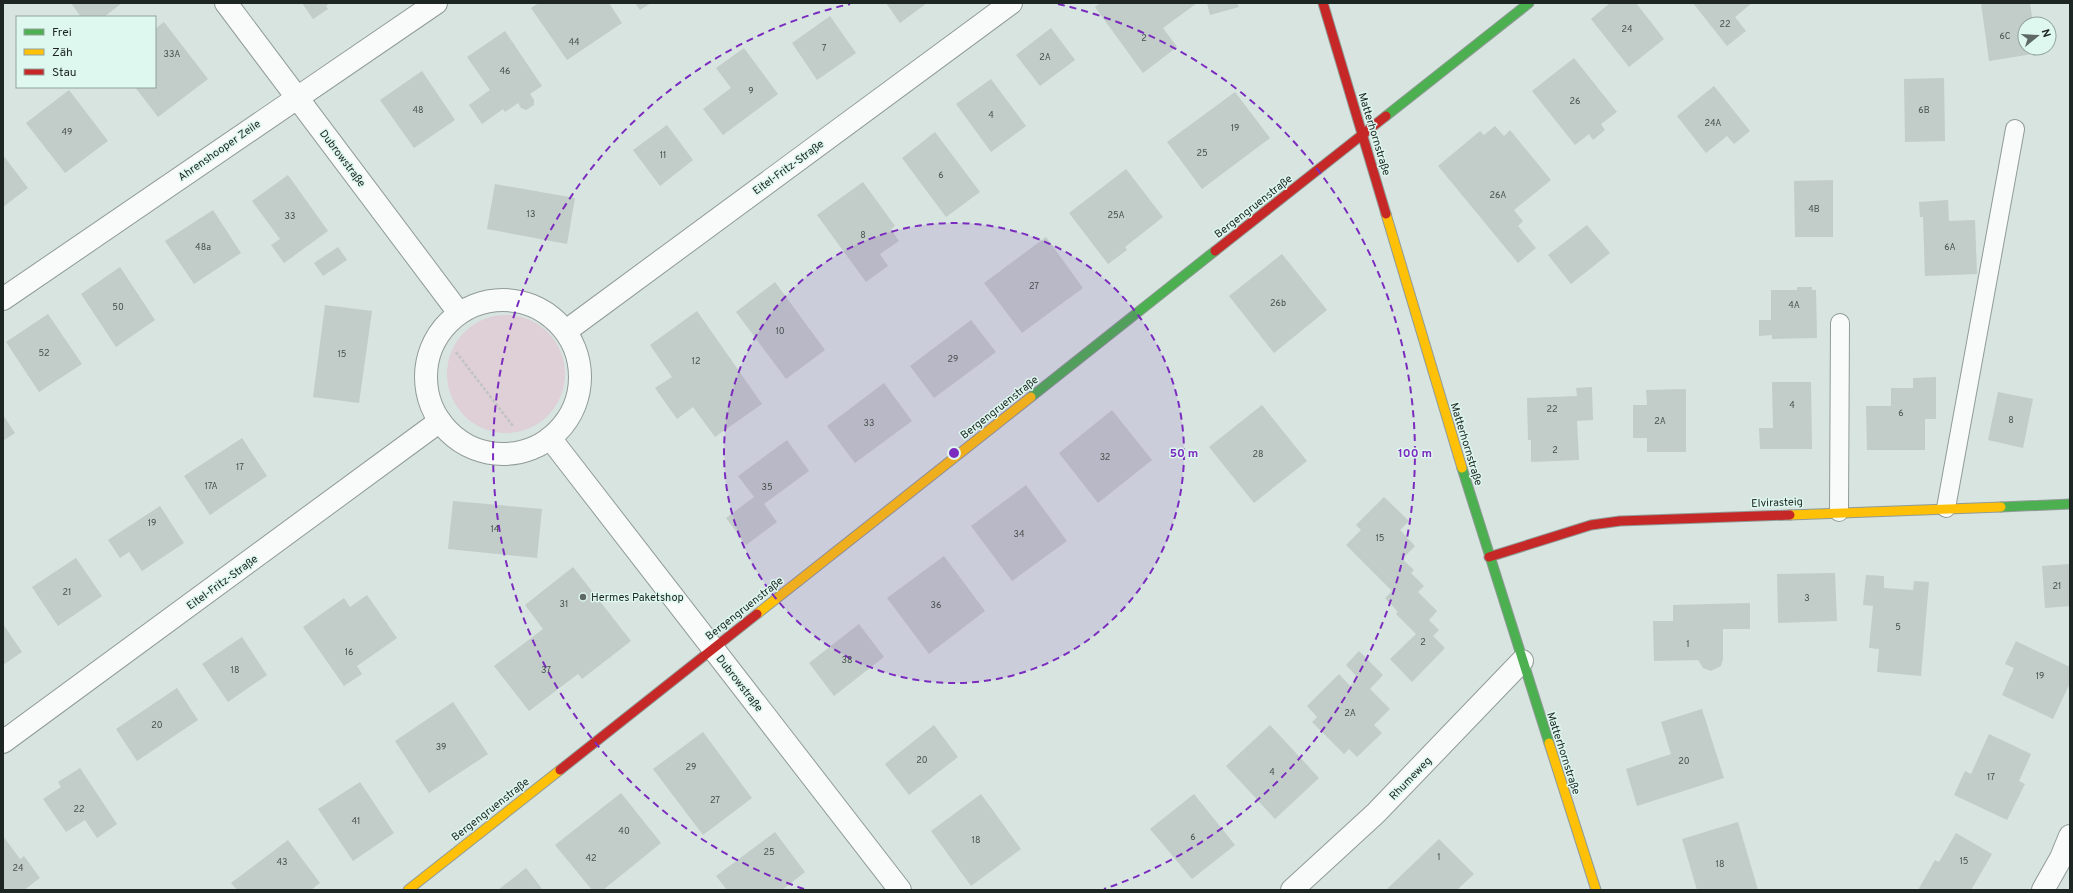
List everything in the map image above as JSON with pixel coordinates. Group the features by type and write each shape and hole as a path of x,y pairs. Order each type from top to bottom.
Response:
{"street":[{"name":"Dubrowstraße","path":"226,3 459,313"},
{"name":"Ahrenshooper Zeile","path":"3,299 297,96 436,3"},
{"name":"Eitel-Fritz-Straße","path":"566,331 1011,3"},
{"name":"Matterhornstraße","path":"1323,3 1489,557 1596,890"},
{"name":"Bergengruenstraße","path":"408,890 1529,3"},
{"path":"504,300 528,303 549,314 566,331 576,353 580,376 577,400 566,421 550,438 531,449 506,454 481,451 458,439 440,422 428,392 426,377 430,353 440,332 459,313 480,303 504,300"},
{"name":"Eitel-Fritz-Straße","path":"3,742 440,422"},
{"name":"Dubrowstraße","path":"550,438 900,890"},
{"name":"Elvirasteig","path":"1489,557 1591,525 1620,521 2070,504"},
{"name":"Rhumeweg","path":"1292,890 1376,813 1522,661"},
{"path":"2043,890 2061,858 2070,836"}],"lane":[{"path":"1946,508 2015,129"},
{"path":"1839,512 1840,323"}],"path":[{"path":"456,352 513,426"}],"shaded area":[{"path":"506,315 529,319 548,332 561,351 565,374 561,397 548,416 529,429 506,433 483,429 464,416 451,397 447,374 451,351 464,332 483,319"}],"building":[{"path":"71,3 122,3 105,16 80,16"},
{"path":"302,3 330,3 326,6 328,9 313,19"},
{"path":"539,3 609,3 622,23 567,60 531,8"},
{"path":"635,3 651,3 640,10"},
{"path":"886,3 927,3 900,23"},
{"path":"1100,3 1197,3 1163,28 1177,47 1143,73 1095,7"},
{"path":"1207,3 1237,3 1239,7 1210,15"},
{"path":"1610,3 1636,3 1664,39 1629,67 1591,19"},
{"path":"1693,3 1752,3 1735,17 1746,31 1727,46"},
{"path":"1981,3 2030,3 2032,16 2017,16 2017,56 2020,56 1989,61"},
{"path":"830,16 856,53 817,80 792,43"},
{"path":"164,22 208,79 158,117 136,88 156,88 156,28"},
{"path":"1051,28 1075,60 1040,86 1016,55"},
{"path":"505,31 542,86 530,94 534,100 534,105 526,110 521,108 518,103 505,112 503,109 482,124 469,105 490,90 467,57"},
{"path":"744,48 778,94 723,135 703,109 731,88 716,68"},
{"path":"1574,58 1617,112 1601,124 1605,130 1593,140 1589,134 1575,145 1532,91"},
{"path":"422,71 455,120 414,148 380,100"},
{"path":"1944,78 1945,141 1905,142 1904,79"},
{"path":"991,79 1026,126 991,152 956,104"},
{"path":"1714,86 1750,131 1734,144 1727,136 1706,153 1677,116"},
{"path":"69,90 108,141 65,173 26,123"},
{"path":"1235,92 1270,138 1202,189 1167,142"},
{"path":"667,125 693,160 660,186 633,150"},
{"path":"1495,126 1504,136 1510,130 1551,180 1514,210 1523,221 1518,226 1536,248 1518,263 1438,166 1480,131 1484,135"},
{"path":"935,132 980,192 946,217 902,158"},
{"path":"3,155 28,188 3,207"},
{"path":"1126,169 1163,217 1125,247 1127,250 1108,264 1069,213"},
{"path":"288,175 328,231 284,263 271,245 280,239 252,201"},
{"path":"1833,180 1833,237 1795,237 1794,181"},
{"path":"863,182 895,226 891,229 899,241 880,254 888,266 866,282 817,215"},
{"path":"495,184 575,198 567,244 487,229"},
{"path":"1948,200 1949,221 1975,220 1977,274 1925,276 1923,217 1920,217 1919,202"},
{"path":"213,210 241,253 194,284 165,241"},
{"path":"1587,225 1610,253 1571,284 1548,255"},
{"path":"1046,237 1083,288 1022,333 984,283"},
{"path":"338,247 347,260 323,276 314,263"},
{"path":"1282,254 1327,310 1274,353 1229,296"},
{"path":"120,267 155,320 116,347 81,294"},
{"path":"775,282 825,350 786,379 736,312"},
{"path":"1797,287 1812,287 1812,290 1816,290 1817,338 1772,339 1772,335 1759,336 1759,320 1771,320 1771,290 1797,290"},
{"path":"325,305 372,311 359,403 313,397"},
{"path":"697,311 762,404 715,437 693,407 677,419 655,388 672,377 650,345"},
{"path":"48,314 82,364 39,392 6,342"},
{"path":"971,320 996,352 934,398 910,366"},
{"path":"1936,377 1936,419 1925,419 1925,450 1867,450 1866,406 1891,406 1891,388 1913,388 1913,378"},
{"path":"1772,382 1811,382 1812,449 1760,449 1759,428 1773,428"},
{"path":"884,383 912,421 855,463 827,426"},
{"path":"1592,387 1593,420 1577,421 1579,460 1531,462 1531,440 1528,440 1527,398 1577,396 1576,388"},
{"path":"1686,389 1686,452 1647,452 1647,438 1633,438 1633,405 1647,405 1646,390"},
{"path":"1998,392 2033,399 2023,448 1988,440"},
{"path":"1262,405 1307,461 1254,503 1209,447"},
{"path":"1112,410 1152,460 1098,503 1059,453"},
{"path":"3,415 15,433 3,441"},
{"path":"242,438 267,476 210,515 184,476"},
{"path":"787,440 809,471 764,504 777,522 746,545 726,518 754,497 738,476"},
{"path":"1026,485 1067,541 1012,581 971,526"},
{"path":"1384,497 1409,521 1400,530 1415,546 1402,559 1414,570 1411,573 1424,586 1418,592 1437,611 1429,620 1439,630 1433,636 1445,648 1412,682 1390,659 1416,634 1396,614 1398,612 1385,598 1392,591 1346,545 1361,530 1356,525"},
{"path":"453,501 542,509 537,558 448,549"},
{"path":"160,506 184,543 142,571 129,552 120,558 108,540"},
{"path":"944,556 985,611 929,654 887,598"},
{"path":"76,558 102,596 58,626 32,587"},
{"path":"2070,564 2070,606 2045,608 2042,566"},
{"path":"573,567 631,641 582,679 578,674 529,711 494,666 543,629 525,605"},
{"path":"1835,573 1837,621 1778,623 1777,574"},
{"path":"1866,575 1884,576 1884,588 1913,590 1914,581 1929,582 1921,676 1877,672 1879,649 1869,648 1873,606 1863,605"},
{"path":"367,595 397,638 357,666 362,674 344,686 303,627 344,598 350,607"},
{"path":"1750,603 1750,629 1723,629 1723,659 1721,666 1711,671 1703,668 1698,660 1654,661 1653,621 1673,621 1673,605"},
{"path":"3,624 22,652 3,665"},
{"path":"859,624 884,657 834,696 809,663"},
{"path":"242,637 267,675 228,702 202,664"},
{"path":"2016,641 2070,667 2070,683 2053,719 2002,695 2014,668 2005,664"},
{"path":"1359,651 1383,675 1370,689 1390,709 1374,725 1382,733 1357,757 1349,749 1344,754 1312,722 1317,717 1307,706 1339,674 1350,686 1358,678 1346,665"},
{"path":"177,688 198,720 137,761 116,729"},
{"path":"453,702 488,754 429,793 395,741"},
{"path":"1702,709 1724,778 1637,806 1626,769 1671,754 1661,722"},
{"path":"934,725 958,757 909,795 885,764"},
{"path":"1270,725 1319,778 1275,819 1226,766"},
{"path":"703,732 752,798 703,835 653,769"},
{"path":"1989,734 2031,754 2019,781 2025,784 2007,820 1954,795 1965,771 1971,774"},
{"path":"80,768 117,824 97,838 85,820 66,832 43,799 61,787 58,782"},
{"path":"360,782 394,833 353,861 318,809"},
{"path":"621,793 661,843 603,890 592,890 555,845"},
{"path":"981,794 1021,849 971,886 931,831"},
{"path":"1194,794 1235,845 1192,879 1150,829"},
{"path":"1738,822 1758,890 1697,890 1682,839"},
{"path":"775,832 805,872 782,890 727,890 716,876"},
{"path":"1956,833 1992,854 1971,890 1918,890 1935,860 1939,862"},
{"path":"3,836 20,859 24,856 40,878 24,890 3,890"},
{"path":"1439,839 1474,874 1457,890 1386,890"},
{"path":"288,840 320,883 311,890 237,890 231,883"},
{"path":"526,868 543,890 498,890"}],"traffic: fast":[{"path":"1386,116 1529,3"},
{"path":"1031,397 1215,251"},
{"path":"1462,468 1549,743"},
{"path":"2001,507 2070,504"}],"traffic: slow":[{"path":"1386,214 1462,468"},
{"path":"757,614 1031,397"},
{"path":"1790,515 2001,507"},
{"path":"1549,743 1596,890"},
{"path":"408,890 560,770"}],"traffic: jam":[{"path":"1323,3 1386,214"},
{"path":"1215,251 1386,116"},
{"path":"1489,557 1591,525 1620,521 1790,515"},
{"path":"560,770 757,614"}],"place":[{"name":"Hermes Paketshop","path":"583,597"}]}
